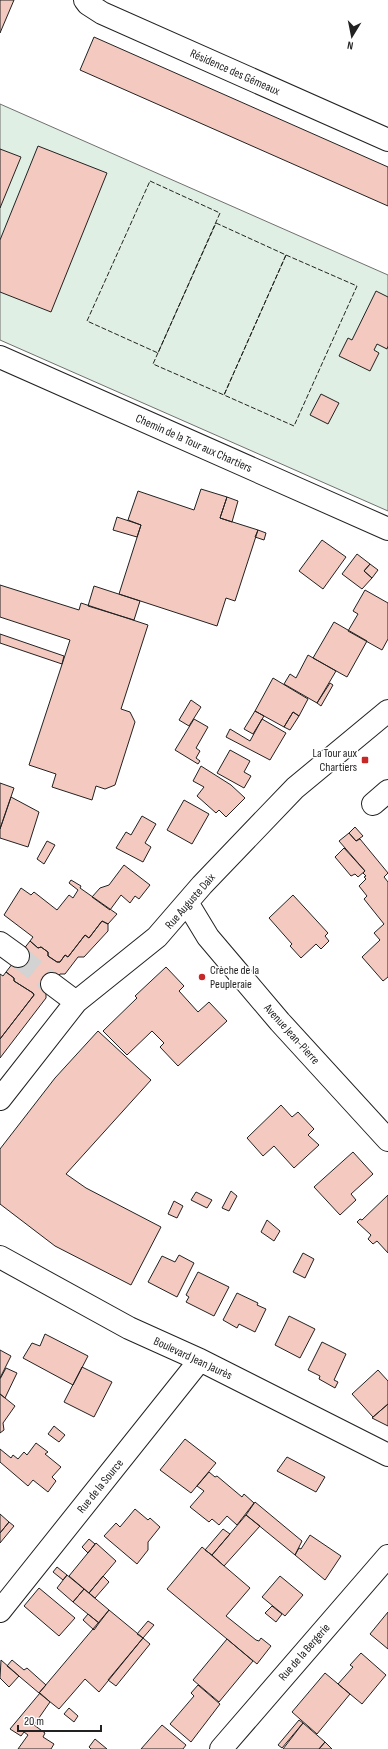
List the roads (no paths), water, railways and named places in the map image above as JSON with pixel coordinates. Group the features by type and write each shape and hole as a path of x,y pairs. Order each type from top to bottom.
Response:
{"street":[{"name":"Résidence des Gémeaux","path":"85,0 88,4 102,13 388,140"},
{"name":"Chemin de la Tour aux Chartiers","path":"0,357 388,529"},
{"name":"Rue Auguste Daix","path":"0,1099 76,1002 157,937 188,904 202,885 296,788 388,710"},
{"name":"Avenue Jean-Pierre","path":"188,904 208,937 218,950 280,1022 388,1140"},
{"path":"0,943 18,956"},
{"path":"52,984 76,1002"},
{"name":"Boulevard Jean Jaurès","path":"0,1257 129,1328 200,1360 388,1455"},
{"name":"Rue de la Source","path":"0,1611 200,1360"},
{"name":"Rue de la Bergerie","path":"221,1749 388,1556"}],"tunnel":[{"path":"18,956 52,984"}],"place":[{"name":"La Tour aux Chartiers","path":"365,760"},
{"name":"Crèche de la Peupleraie","path":"202,977"}]}
